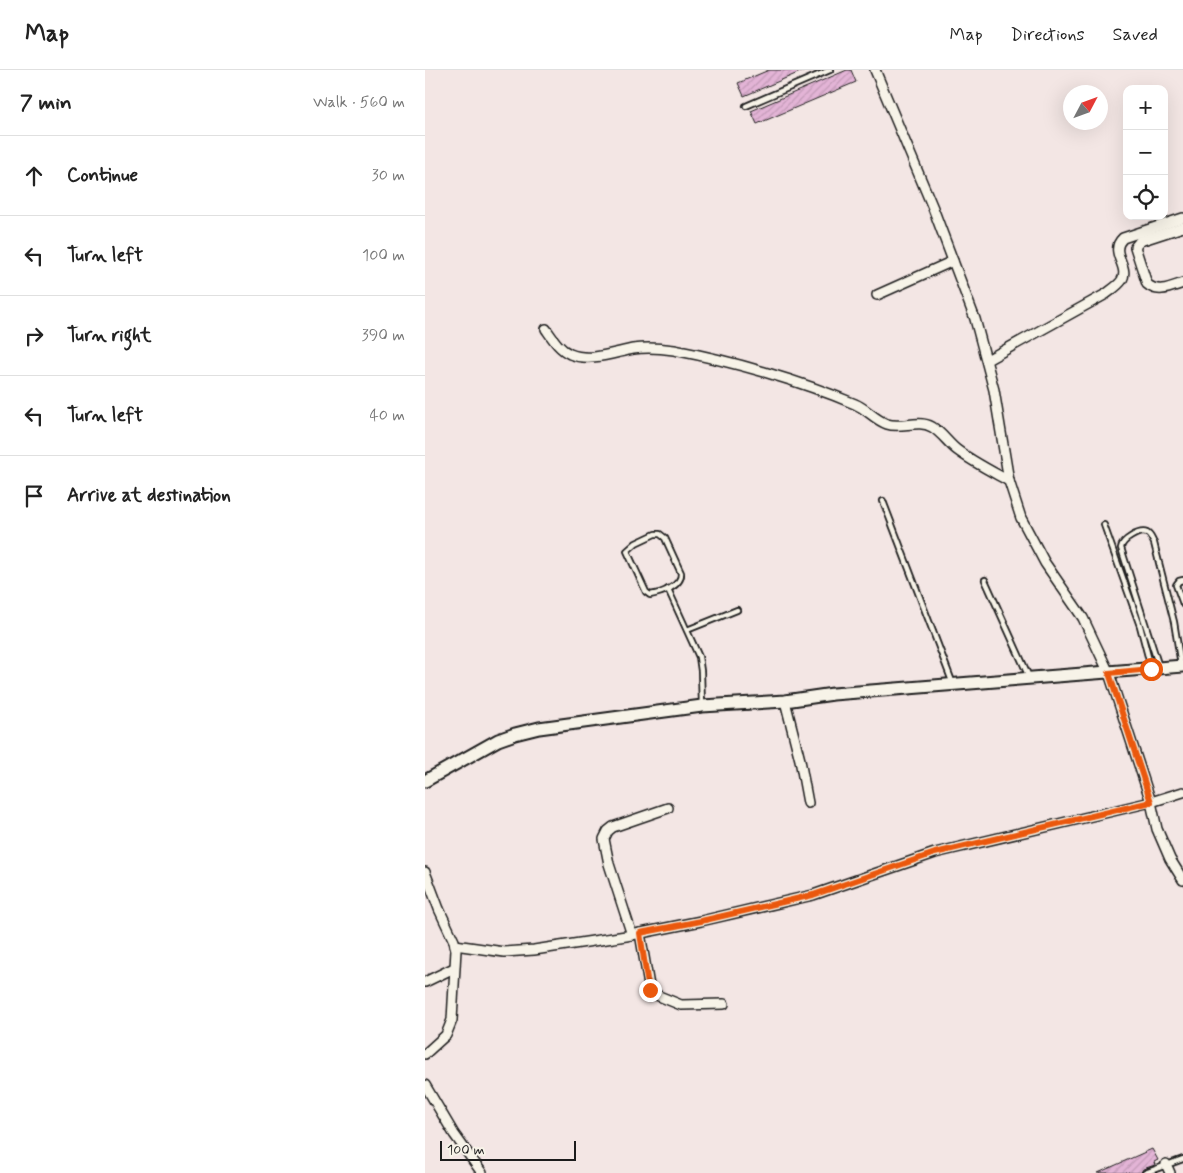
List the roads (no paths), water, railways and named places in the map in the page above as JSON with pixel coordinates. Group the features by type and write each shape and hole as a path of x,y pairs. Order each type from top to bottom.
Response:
{"main road":[{"path":"425,782 482,748 515,734 539,728 702,706 785,701 833,694 1182,666"}],"street":[{"path":"875,70 933,208 975,319 994,390 1009,481 1021,518 1045,563 1083,618 1109,673 1151,802 1157,829 1170,859 1183,880"},
{"path":"987,360 1106,294 1117,285 1122,280 1124,273 1117,249 1118,243 1123,238 1183,218"},
{"path":"1183,226 1140,241 1135,247 1147,284 1151,288 1167,289 1183,283"},
{"path":"877,295 953,261"},
{"path":"546,330 559,347 569,354 600,356 635,349 665,348 761,372 821,391 857,405 887,424 897,426 923,424 932,427 945,440 974,462 1009,481"},
{"path":"785,701 800,760 808,803"},
{"path":"455,946 517,952 565,946 701,921 813,895 935,853 1151,802 1183,792"},
{"path":"667,808 613,827 608,831 604,839 609,864 636,934 649,986 655,994 681,1005 724,1004"},
{"path":"425,872 455,946 453,1009 449,1027 446,1035 425,1054"},
{"path":"425,982 454,968"},
{"path":"425,1085 454,1134 482,1173"}],"lane":[{"path":"746,106 830,70"},
{"path":"883,501 954,685"},
{"path":"1104,525 1155,669"},
{"path":"1155,669 1121,548 1125,540 1143,533 1147,533 1154,543 1175,622 1182,666"},
{"path":"655,534 660,534 665,538 681,573 679,583 668,589 650,595 646,592 628,555 627,551 629,548 655,534"},
{"path":"985,580 1029,679"},
{"path":"1183,580 1179,581 1176,585 1183,604"},
{"path":"668,589 699,657 702,706"},
{"path":"687,630 737,610"},
{"path":"1145,1173 1168,1169 1183,1158"}]}
